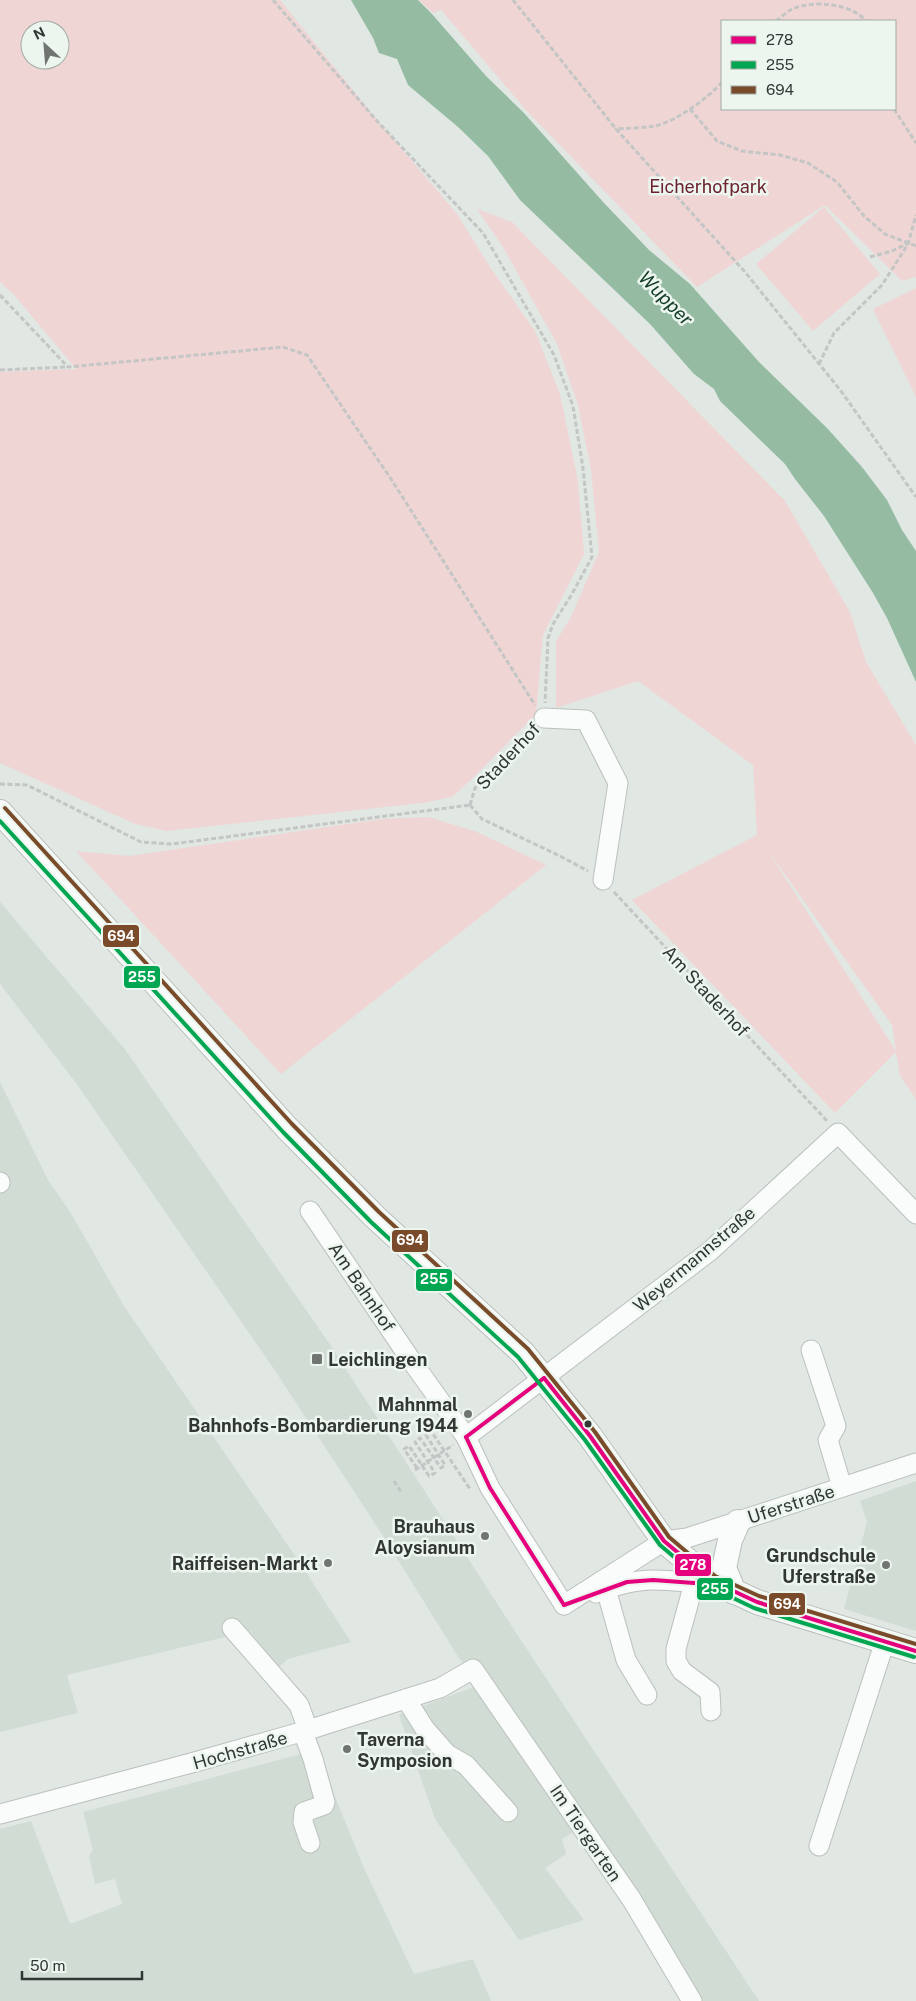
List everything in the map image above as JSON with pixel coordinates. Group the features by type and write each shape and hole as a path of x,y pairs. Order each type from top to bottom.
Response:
{"main road":[{"path":"0,812 287,1128 375,1217 523,1353 590,1436 664,1542 703,1582 757,1602 916,1651"},
{"path":"734,1592 724,1568 730,1540 738,1522"}],"street":[{"path":"544,718 586,720 618,782 603,880"},
{"path":"838,1133 916,1214"},
{"name":"Weyermannstraße","path":"544,1378 710,1251 838,1133"},
{"name":"Am Bahnhof","path":"310,1211 413,1363 466,1437 490,1488 564,1605 603,1585"},
{"path":"811,1350 836,1426 828,1440 842,1487"},
{"path":"466,1437 544,1378"},
{"name":"Uferstraße","path":"664,1542 687,1538 916,1463"},
{"path":"603,1585 664,1542"},
{"path":"603,1585 653,1580 703,1582 676,1649 676,1661 682,1671 710,1692 711,1711"},
{"path":"603,1585 626,1660 647,1695"},
{"path":"232,1628 299,1704 326,1802 324,1805 304,1812 304,1822 310,1843"},
{"path":"819,1846 885,1641"},
{"name":"Hochstraße","path":"0,1814 306,1731 440,1688 473,1670"},
{"name":"Im Tiergarten","path":"473,1670 632,1900 692,2001"},
{"path":"406,1699 425,1728 447,1754 466,1765 508,1812"}],"path":[{"name":"Staderhof","path":"273,0 377,122 483,233 554,355 573,406 583,468 592,557 553,624 548,638 544,718 476,788 470,805"},
{"path":"513,0 616,129 745,272 841,391 916,497"},
{"path":"777,20 793,9 816,4 843,6 864,20"},
{"path":"616,129 656,126 690,109 721,83"},
{"path":"690,109 717,141 742,151 780,155 808,164 836,182 864,216 885,234 916,246"},
{"path":"895,110 916,143"},
{"path":"819,364 834,333 882,285 908,244 916,215"},
{"path":"870,257 908,244"},
{"path":"0,296 68,367"},
{"path":"0,370 68,367 283,347 307,355 391,479 544,718"},
{"path":"0,784 27,785 141,842 172,844 470,805"},
{"name":"Am Staderhof","path":"470,805 482,819 560,856 603,880 838,1133"},
{"path":"438,1455 426,1435 431,1431 444,1451 438,1455 433,1458 427,1462 422,1465 416,1469 404,1449 409,1446 422,1465 429,1476 434,1473 427,1462 414,1442 420,1438 433,1458 441,1468 445,1465 438,1455"},
{"path":"394,1481 402,1492"}],"shaded area":[{"path":"0,902 124,1048 331,1346 511,1625 759,2001 700,2001 575,1831 562,1839 566,1854 545,1868 584,1920 519,1940 435,1819 399,1715 479,1685 457,1655 385,1539 274,1369 76,1083 0,984"},
{"path":"0,1082 48,1180 72,1215 124,1306 298,1560 351,1642 288,1659 278,1668 250,1631 67,1675 78,1713 0,1732"},
{"name":"Grundschule Uferstraße","path":"916,1481 916,1631 844,1609 867,1522 860,1501"},
{"path":"316,1750 364,1868 414,1974 473,1959 491,2001 0,2001 0,1829 31,1821 70,1924 122,1904 115,1879 95,1884 89,1856 93,1850 83,1812"}],"green space":[{"path":"0,0 280,0 373,115 457,214 490,267 535,331 560,394 578,481 584,554 543,635 536,714 452,797 422,803 166,831 135,824 0,763 0,372 76,369 15,296 0,282"},
{"name":"Eicherhofpark","path":"419,0 916,0 916,277 902,281 825,205 697,287 526,110 441,10 433,13"},
{"path":"824,207 880,274 813,331 756,264"},
{"path":"477,209 512,222 785,501 850,612 866,662 916,745 916,1099 900,1076 896,1052 835,1113 632,900 757,835 753,765 638,681 556,708 556,641 571,617 599,552 591,470 578,405 557,344 503,247","holes":["766,848 892,1025 896,1051"]},
{"path":"916,288 916,397 873,309"},
{"path":"429,817 477,832 546,865 281,1074 76,851 129,856 382,819"}],"water":[{"name":"Wupper","path":"351,0 418,0 486,76 524,113 604,203 649,250 690,284 759,362 827,428 862,467 887,500 902,530 916,551 916,682 887,618 873,593 824,516 785,464 720,401 714,389 694,374 650,324 520,200 488,156 458,127 408,85 397,59 379,53 373,38"}],"transit line":[{"name":"694","path":"5,808 292,1124 379,1212 528,1349 595,1432 669,1537 715,1576 759,1596 916,1644"},
{"name":"255","path":"0,821 283,1132 371,1222 518,1357 585,1440 660,1545 708,1586 754,1608 914,1657"},
{"name":"278","path":"544,1378 590,1436 664,1541 712,1581 757,1602 916,1651"},
{"name":"278","path":"466,1437 544,1378"},
{"name":"278","path":"466,1437 490,1488 564,1605"},
{"name":"278","path":"564,1605 627,1582 653,1580 694,1583 712,1581 728,1589"}],"place":[{"name":"Leichlingen","path":"317,1359"},
{"name":"Mahnmal Bahnhofs-Bombardierung 1944","path":"468,1414"},
{"name":"Brauhaus Aloysianum","path":"485,1536"},
{"name":"Raiffeisen-Markt","path":"328,1563"},
{"name":"Grundschule Uferstraße","path":"886,1565"},
{"name":"Taverna Symposion","path":"347,1749"}]}
